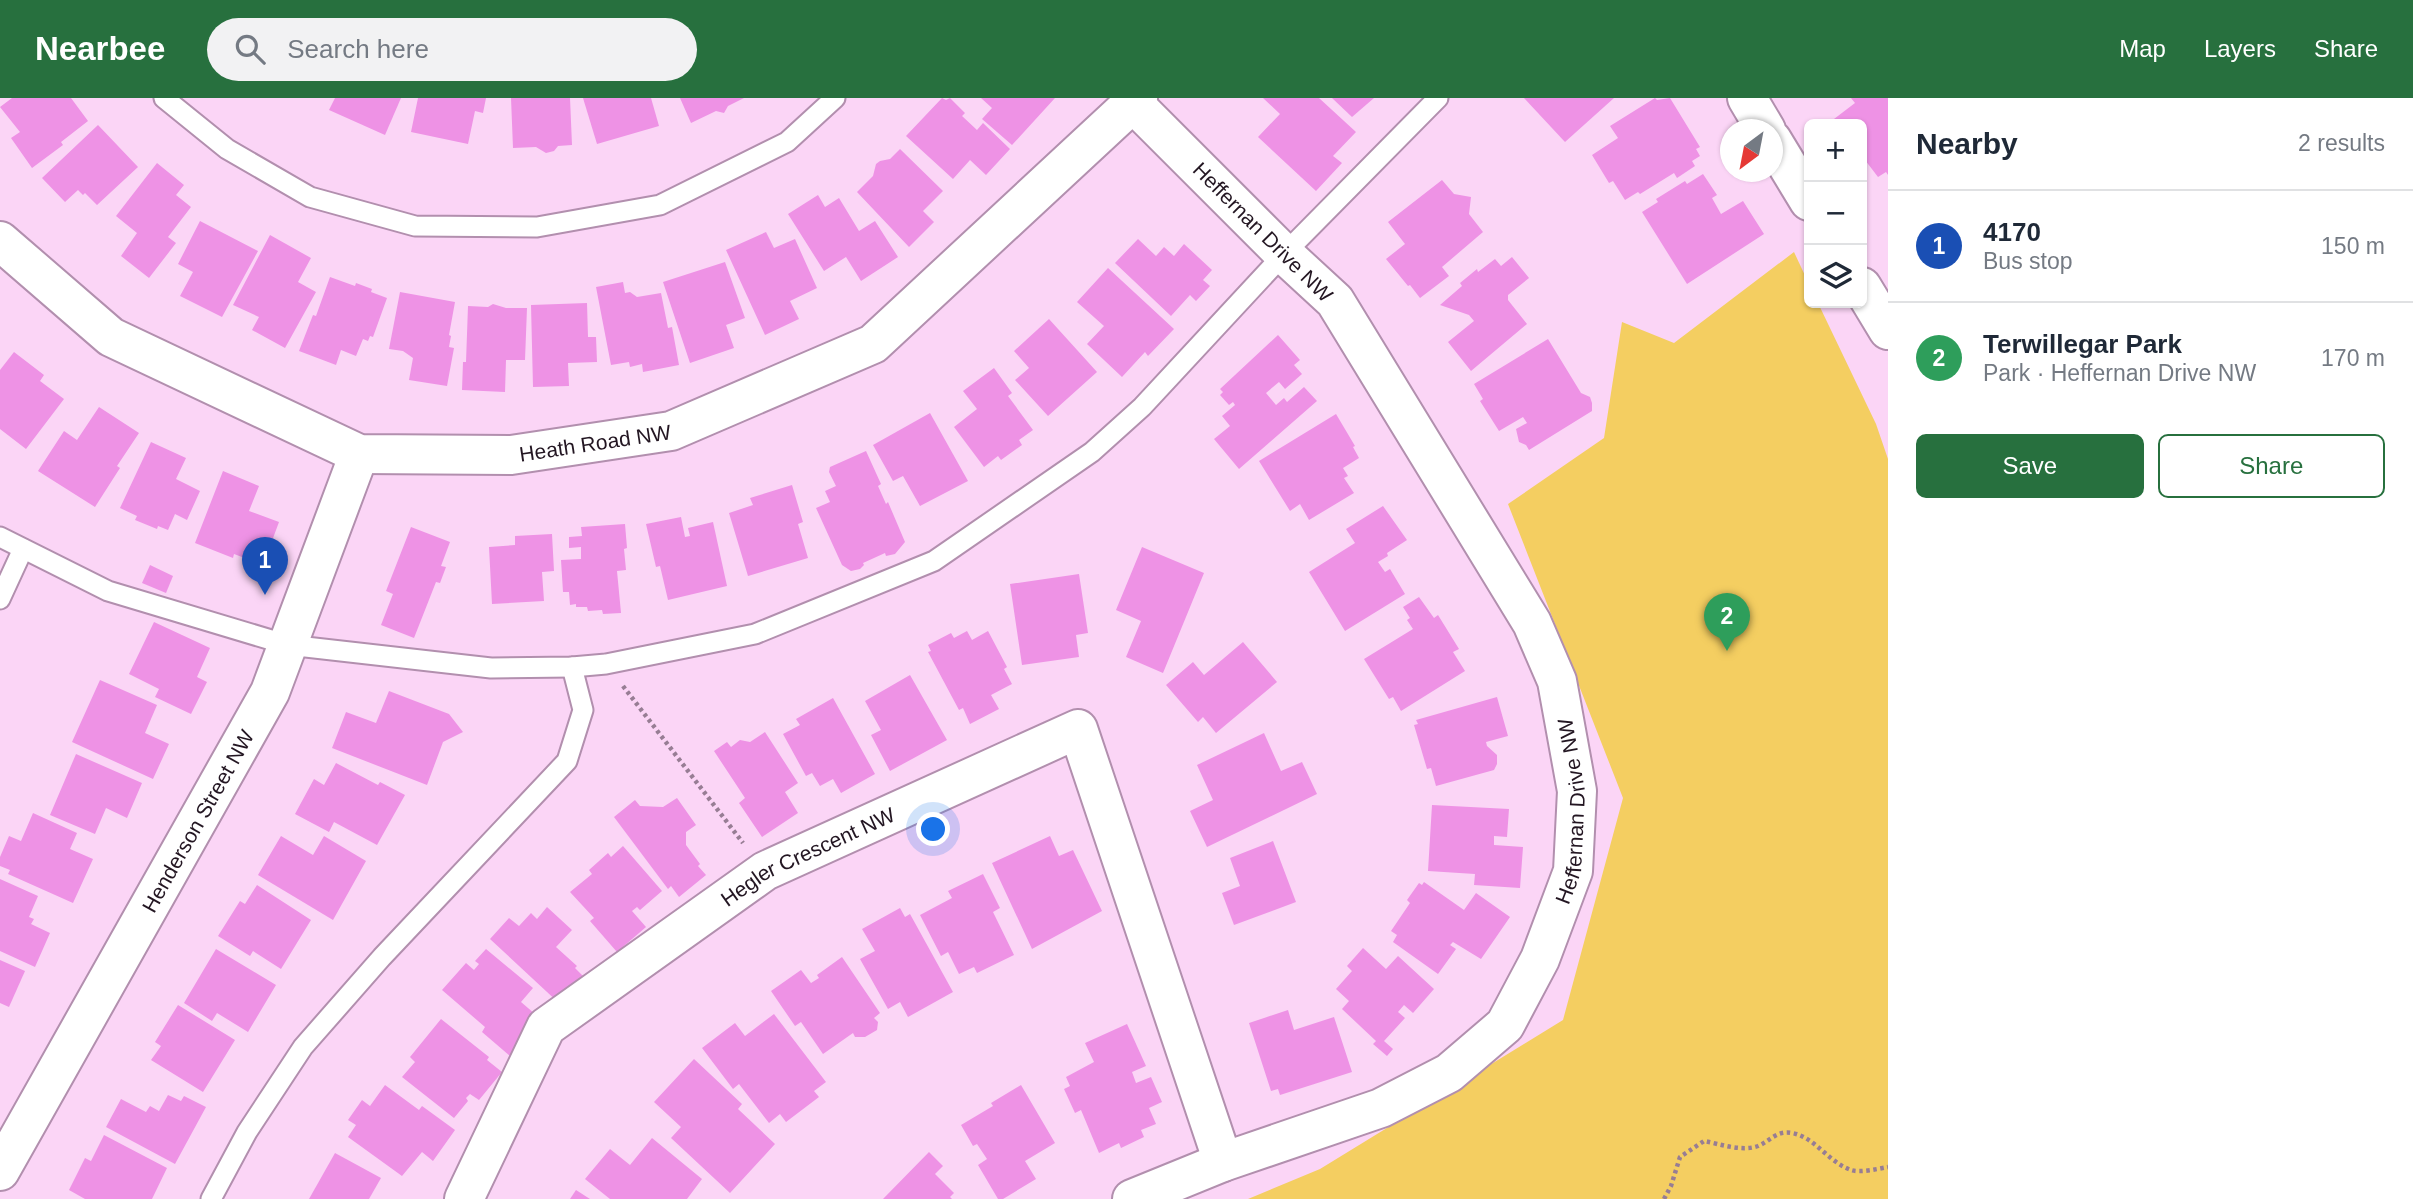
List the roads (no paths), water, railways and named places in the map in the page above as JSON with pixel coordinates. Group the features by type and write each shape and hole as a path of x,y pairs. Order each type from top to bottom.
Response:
{"street":[{"path":"1747,98 1759,119"},
{"name":"Heffernan Drive NW","path":"1132,1199 1223,1162 1381,1108 1449,1073 1505,1025 1540,959 1573,871 1577,791 1557,681 1532,623 1335,301 1284,254 1135,100"},
{"name":"Heath Road NW","path":"0,241 111,337 359,454 511,455 671,431 873,344 1135,100"},
{"path":"1783,157 1804,193"},
{"path":"1867,295 1888,330"},
{"name":"Henderson Street NW","path":"0,1171 270,692 359,454"},
{"name":"Hegler Crescent NW","path":"464,1199 546,1027 765,871 1078,729 1223,1162"}],"lane":[{"path":"164,98 227,149 310,197 415,226 537,227 660,205 787,142 835,98"},
{"path":"0,537 108,591 288,645 491,668 572,667 606,664 755,634 933,561 1092,452 1142,407 1284,254 1438,98"},
{"path":"0,599 23,549"},
{"path":"211,1199 247,1132 303,1047 382,957 567,761 583,710 572,667"}],"place":[{"name":"4170","path":"265,595"},
{"name":"Terwillegar Park","path":"1727,651"}]}
